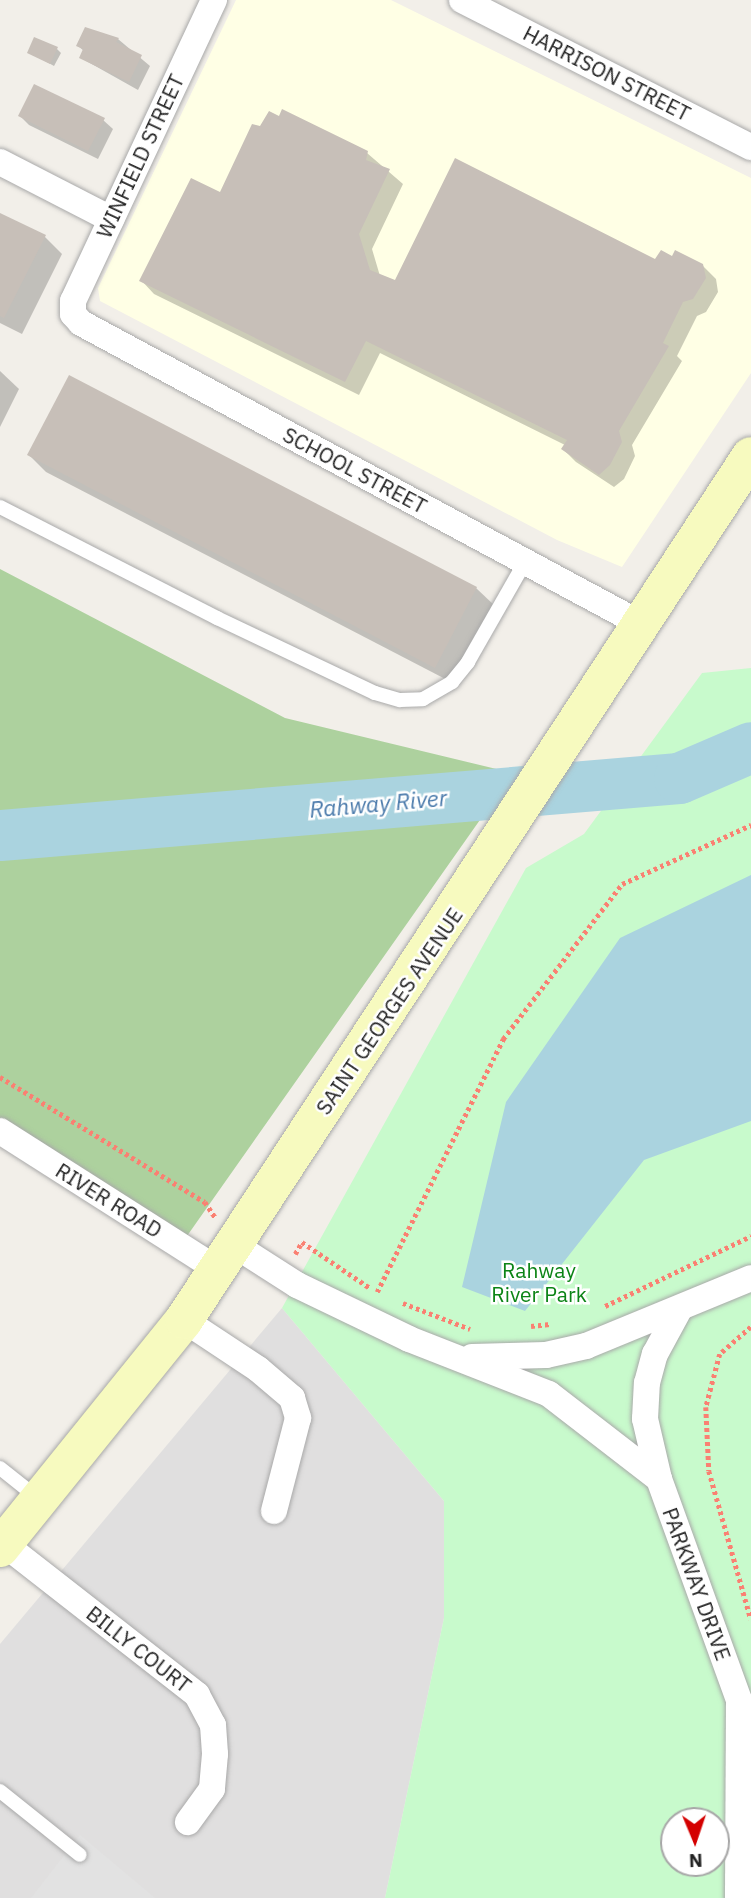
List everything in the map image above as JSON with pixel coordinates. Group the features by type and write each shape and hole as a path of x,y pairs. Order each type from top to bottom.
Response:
{"main road":[{"name":"SAINT GEORGES AVENUE","path":"2,1546 184,1320 481,872 639,623 751,456"}],"street":[{"name":"WINFIELD STREET","path":"73,314 73,301 214,0"},
{"name":"HARRISON STREET","path":"462,0 751,147"},
{"path":"0,162 111,219"},
{"name":"SCHOOL STREET","path":"73,314 81,323 639,623"},
{"name":"RIVER ROAD","path":"0,1131 225,1257"},
{"name":"PARKWAY DRIVE","path":"225,1257 282,1276 409,1339 463,1357 549,1394 659,1479"},
{"name":"PARKWAY DRIVE","path":"463,1357 546,1355 586,1346 751,1278"},
{"name":"PARKWAY DRIVE","path":"680,1308 654,1354 647,1383 645,1419 659,1479 739,1700 738,1898"},
{"path":"184,1320 258,1369 292,1398 298,1419 274,1511"},
{"name":"BILLY COURT","path":"2,1546 197,1695 213,1725 215,1754 212,1788 188,1822"}],"lane":[{"path":"0,508 241,629 375,693 400,700 423,699 452,682 468,662 525,562"},
{"path":"0,1468 40,1500"},
{"path":"0,1791 80,1855"}],"path":[{"path":"377,1292 503,1039 622,884 751,825"},
{"path":"0,1077 209,1208"},
{"path":"603,1307 751,1236"},
{"path":"282,1276 302,1241 377,1292 389,1297"},
{"path":"401,1302 478,1331"},
{"path":"517,1327 555,1323"},
{"path":"751,1327 720,1354 706,1407 709,1471 751,1619"}],"shaded area":[{"path":"236,0 391,0 751,178 751,373 622,567 557,540 100,301 98,288"},
{"path":"282,1308 444,1501 444,1618 385,1898 0,1898 0,1644"},
{"path":"80,1835 155,1898 31,1898"}],"green space":[{"path":"0,569 285,718 513,773 187,1236 0,1120"},
{"name":"Rahway River Park","path":"751,668 751,1898 385,1898 444,1618 444,1501 282,1308 526,868 584,834 702,673"}],"water":[{"path":"751,875 751,1121 644,1160 525,1311 462,1287 506,1102 620,938"}],"building":[{"path":"85,27 119,38 116,42 142,55 129,82 79,58 83,49 76,46"},
{"path":"34,37 58,47 50,64 27,53"},
{"path":"34,84 105,118 88,151 18,116"},
{"path":"282,109 368,151 366,160 390,169 359,234 370,270 395,280 455,158 655,259 661,250 672,256 675,250 703,264 706,278 693,299 683,302 663,343 669,346 619,431 622,442 610,465 599,475 561,449 567,440 366,341 345,382 139,281 191,178 220,192 252,124 260,126 269,111 279,116"},
{"path":"0,213 46,235 4,318 0,316"},
{"path":"69,375 477,587 435,668 27,455"}],"waterway":[{"name":"Rahway River","path":"0,835 679,778 751,747"}]}
